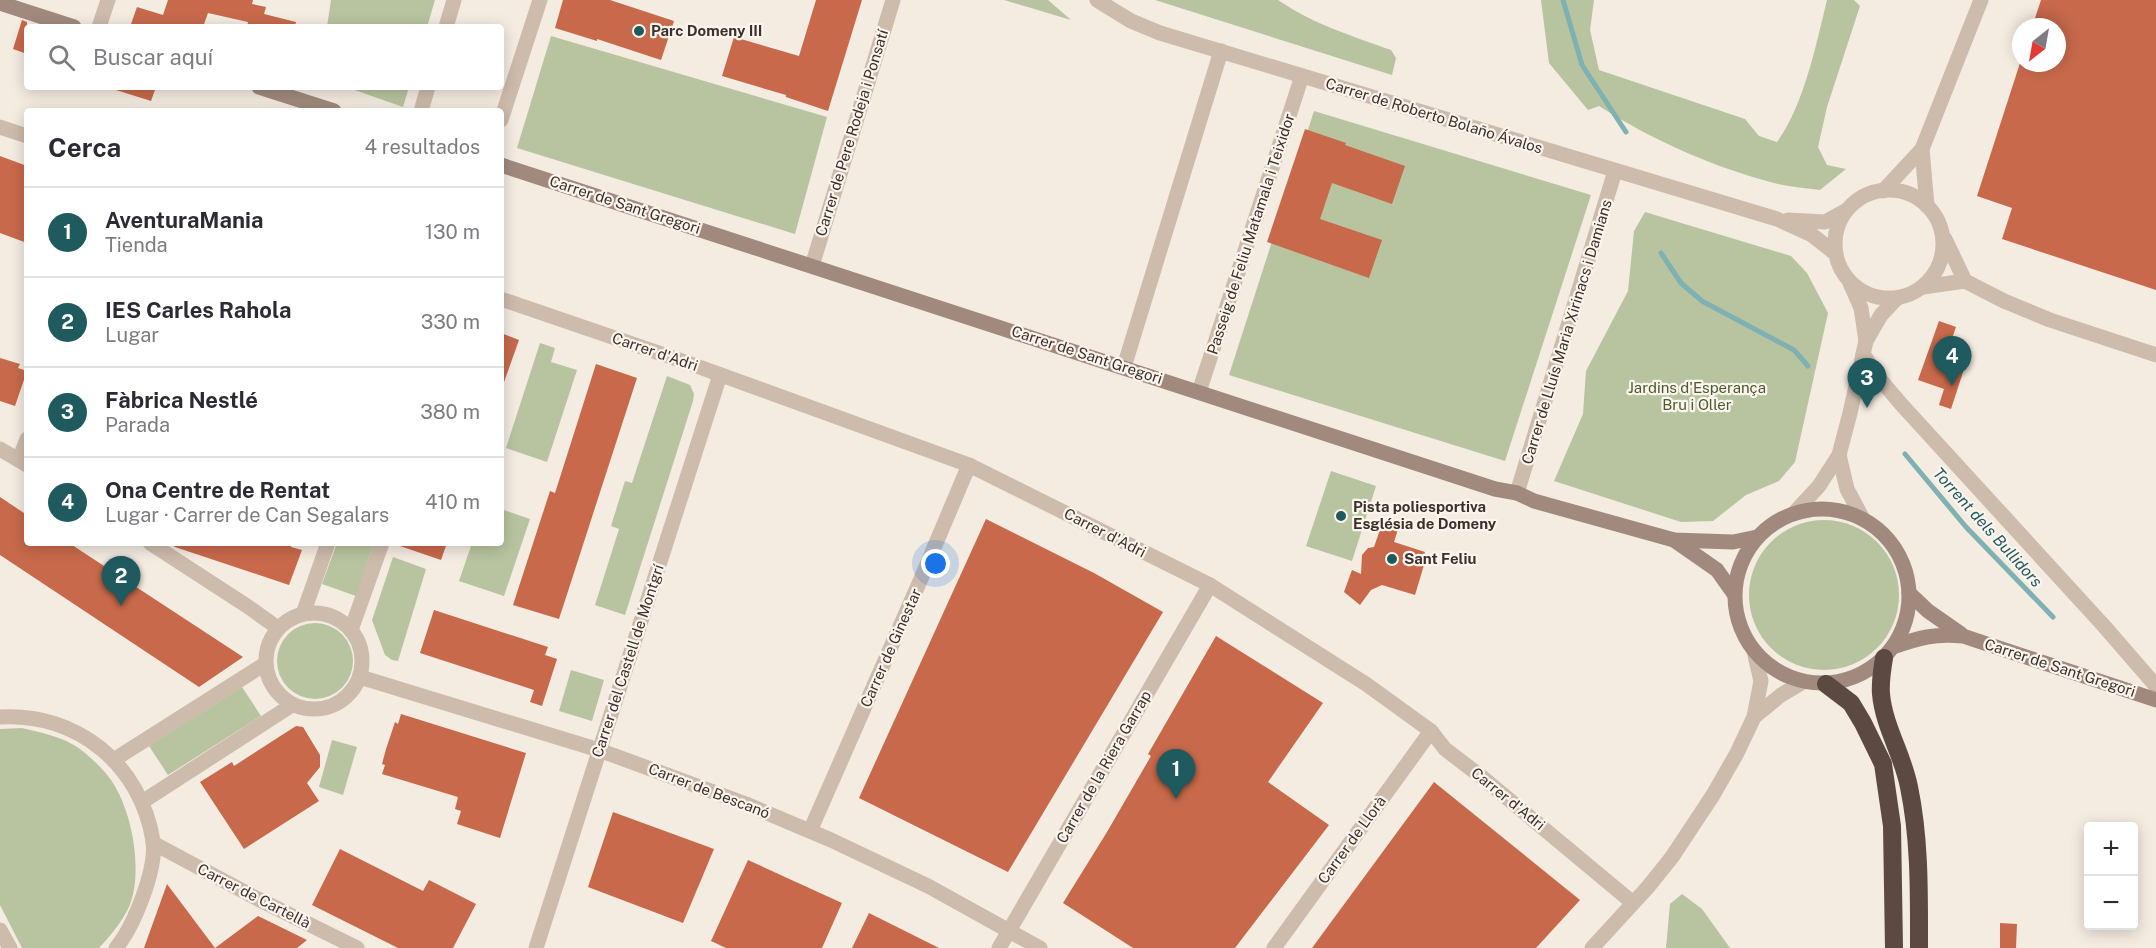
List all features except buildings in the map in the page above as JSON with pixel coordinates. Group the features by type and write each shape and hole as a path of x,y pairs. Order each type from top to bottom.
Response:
{"highway":[{"path":"1888,653 1881,680 1881,696 1887,724 1901,757 1909,785 1918,836 1919,948"},
{"path":"1826,684 1851,704 1883,764 1892,826 1894,948"}],"main road":[{"path":"0,3 65,24"},
{"path":"269,90 325,108"},
{"name":"Carrer de Sant Gregori","path":"504,166 1495,489 1517,493 1534,501 1674,540 1733,542 1757,537"},
{"path":"1829,509 1863,519 1885,536 1896,550 1904,566 1909,593 1906,618 1901,633 1888,653 1872,668 1857,676 1826,684 1803,682 1790,678 1773,669 1754,651 1740,627 1735,611 1734,594 1740,564 1757,537 1773,523 1793,513 1829,509"},
{"name":"Carrer de Sant Gregori","path":"1674,540 1717,570 1734,594"},
{"name":"Carrer de Sant Gregori","path":"1909,593 1928,611 1963,636"},
{"name":"Carrer de Sant Gregori","path":"1888,653 1923,636 1949,634 1963,636 2156,700"}],"street":[{"path":"100,24 108,0"},
{"path":"447,24 454,0"},
{"path":"504,111 540,0"},
{"name":"Carrer de Pere Rodeja i Ponsatí","path":"812,266 893,0"},
{"name":"Carrer de Roberto Bolaño Ávalos","path":"1097,0 1131,21 1148,28 1777,219 1812,235 1836,254"},
{"path":"1883,191 1922,148 1981,0"},
{"path":"1124,367 1221,51"},
{"name":"Passeig de Feliu Matamala i Teixidor","path":"1200,392 1302,76"},
{"path":"421,108 427,90"},
{"path":"0,127 24,135"},
{"path":"1922,148 1927,206"},
{"name":"Carrer de Lluís Maria Xirinacs i Damians","path":"1517,493 1615,171"},
{"path":"1942,233 1943,248 1940,263 1933,276 1923,287 1897,298 1871,295 1855,287 1840,268 1836,254 1836,232 1849,208 1865,196 1883,191 1904,192 1927,206 1936,218 1965,281"},
{"name":"Carrer de Roberto Bolaño Ávalos","path":"1777,219 1825,222 1849,208"},
{"path":"1849,280 1861,308 1864,348 1879,378 2149,671 2156,686"},
{"path":"1923,287 1965,281 2004,301 2050,320 2156,355"},
{"path":"1793,513 1819,486 1839,455 1864,348 1881,315 1897,298"},
{"name":"Carrer d'Adri","path":"504,300 969,465 1210,585 1366,684 1431,731 1445,749 1633,903"},
{"name":"Carrer del Castell de Montgrí","path":"536,948 720,375"},
{"path":"0,449 23,463"},
{"path":"1839,455 1847,489 1863,519"},
{"name":"Carrer de Ginestar","path":"810,831 969,465"},
{"path":"158,546 278,628"},
{"path":"303,614 327,546"},
{"path":"351,630 381,546"},
{"name":"Carrer de la Riera Garrap","path":"999,948 1210,585"},
{"path":"320,613 339,620 351,630 360,646 363,660 360,677 349,695 335,705 320,710 303,709 292,705 279,695 269,680 265,663 267,649 278,628 288,620 303,614 320,613"},
{"path":"1592,948 1672,857 1713,795 1754,717 1761,681 1754,651"},
{"path":"115,759 265,663"},
{"name":"Carrer de Bescanó","path":"360,677 599,750 708,789 810,831 928,886 1040,948"},
{"path":"1754,717 1781,695 1803,682"},
{"path":"142,802 292,705"},
{"path":"0,717 32,719 56,724 84,736 115,759 129,777 142,802 153,843 151,866 136,915 122,945"},
{"name":"Carrer de Llorà","path":"1274,948 1431,731"},
{"name":"Carrer de Cartellà","path":"153,843 357,948"},
{"path":"0,930 10,948"}],"green space":[{"path":"331,0 435,0 428,24 327,24"},
{"path":"1004,0 1048,0 1071,20"},
{"path":"1155,0 1278,0 1319,23 1391,50 1396,58 1392,75"},
{"path":"1541,0 1594,0 1590,30 1599,70 1745,119 1759,136 1777,142 1795,111 1802,93 1827,0 1854,0 1860,6 1827,107 1818,147 1827,165 1846,169 1820,190 1780,184 1706,161 1640,130 1599,106 1588,110 1549,63"},
{"path":"551,36 827,117 795,234 517,148"},
{"path":"355,90 408,90 403,107"},
{"path":"1314,111 1591,195 1505,461 1229,375"},
{"name":"Jardins d'Esperança Bru i Oller","path":"1645,212 1791,256 1807,273 1828,313 1795,462 1779,481 1746,495 1713,521 1681,522 1554,481 1583,414 1586,371 1628,291 1634,231"},
{"path":"540,343 555,348 551,362 577,370 547,462 506,448"},
{"path":"667,376 690,385 694,394 693,401 625,615 595,605 619,529 611,526 625,481 632,483"},
{"name":"Pista poliesportiva Església de Domeny","path":"1331,471 1376,486 1352,561 1306,546"},
{"path":"504,510 530,519 504,596 459,581 471,546 504,546"},
{"path":"1824,520 1853,526 1877,542 1893,566 1899,595 1893,624 1877,648 1853,664 1824,670 1795,664 1771,648 1755,624 1749,595 1755,566 1771,542 1795,526"},
{"path":"336,546 373,546 356,596 322,584"},
{"path":"393,557 426,569 398,661 385,655 372,620"},
{"path":"315,623 330,626 342,634 350,646 353,661 350,676 342,688 330,696 315,699 300,696 288,688 280,676 277,661 280,646 288,634 300,626"},
{"path":"571,670 604,680 592,721 559,711"},
{"path":"242,687 261,716 168,775 149,746"},
{"path":"22,728 55,737 78,748 106,773 124,804 135,858 133,893 123,918 99,948 22,948 0,905 0,729"},
{"path":"332,740 357,747 343,795 319,787"},
{"path":"1682,894 1702,909 1730,948 1666,948 1670,904"}],"waterway":[{"name":"Torrent dels Bullidors","path":"1563,0 1582,65 1626,132"},
{"name":"Torrent dels Bullidors","path":"1661,253 1681,283 1702,301 1794,350 1808,366"},
{"name":"Torrent dels Bullidors","path":"1905,454 1966,527 2053,617"}],"place":[{"name":"Parc Domeny III","path":"639,31"},
{"name":"Ona Centre de Rentat","path":"1952,386"},
{"name":"Fàbrica Nestlé","path":"1867,408"},
{"name":"Pista poliesportiva Església de Domeny","path":"1341,516"},
{"name":"Sant Feliu","path":"1392,559"},
{"name":"IES Carles Rahola","path":"121,606"},
{"name":"AventuraMania","path":"1176,799"}]}
